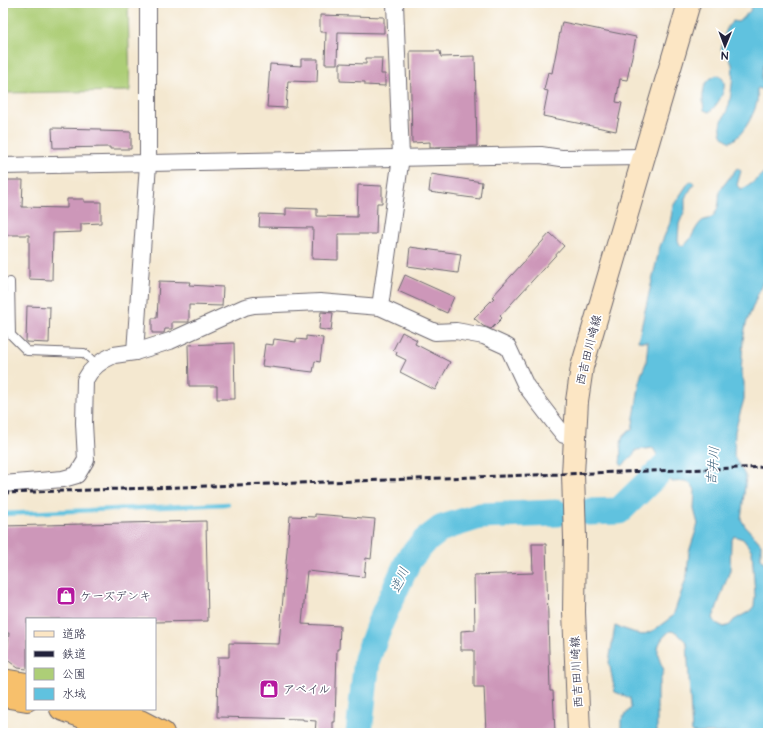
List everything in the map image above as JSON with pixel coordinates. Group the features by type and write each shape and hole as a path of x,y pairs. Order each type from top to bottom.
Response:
{"highway":[{"path":"3,680 26,684"},
{"path":"3,696 26,700"},
{"path":"65,710 151,730"},
{"path":"94,717 126,733"}],"main road":[{"name":"西吉田川崎線","path":"579,733 574,612 575,538 573,474 577,402 582,367 689,3"}],"street":[{"path":"135,352 148,164 148,3"},
{"path":"380,307 401,157 395,3"},
{"path":"3,166 541,155 561,158 644,157"},
{"path":"3,484 63,479 77,475 86,460 84,423 86,380 90,372 104,360 114,355 135,352 170,341 245,307 254,305 320,302 380,307 435,332 456,331 484,336 508,347 526,386 564,435 575,437"}],"lane":[{"path":"10,282 11,335 27,351 84,353 97,365"}],"green space":[{"path":"3,3 128,3 130,91 3,93"}],"water":[{"path":"754,3 768,3 768,53 762,77 764,91 759,88 757,89 757,102 750,119 743,131 730,142 723,137 721,132 721,124 729,105 733,68 731,62 721,49 728,26 733,21 738,22 750,11"},
{"path":"717,75 722,78 724,82 723,93 717,104 709,112 704,110 704,89 708,81"},
{"name":"吉井川","path":"737,168 741,171 737,185 740,189 751,184 768,169 768,277 764,279 746,324 743,340 741,373 744,382 744,399 735,431 734,456 746,477 741,519 745,526 761,544 761,558 766,566 768,577 768,733 692,733 687,643 676,632 670,631 661,640 658,649 659,659 664,670 657,690 657,733 621,733 621,720 631,708 630,698 615,692 609,662 615,626 642,635 654,630 673,616 687,576 689,552 698,524 694,509 695,490 692,485 685,481 672,482 653,448 636,450 633,456 622,466 620,463 622,439 627,432 632,430 641,375 646,363 648,342 638,341 660,246 670,223 673,206 689,182 692,181 694,184 685,198 685,210 679,224 678,240 680,245 683,246 701,222 712,217 717,211 719,191","holes":["734,536 743,539 752,551 755,596 754,606 750,611 734,620 730,625 724,627 716,623 713,618 730,570 731,542"]}],"building":[{"path":"320,15 384,17 384,33 338,32 337,64 325,64 326,32 320,32"},
{"path":"562,22 636,37 627,80 620,79 616,102 622,103 616,131 543,116 548,91 544,90 548,72 552,73"},
{"path":"410,51 440,51 441,57 475,56 477,146 430,147 430,142 412,143"},
{"path":"366,58 382,58 381,74 385,74 385,86 365,85 365,82 340,81 340,63 366,64"},
{"path":"301,59 318,59 317,82 288,81 286,108 267,107 270,64 301,66"},
{"path":"52,128 100,129 100,131 131,132 131,149 110,149 110,147 53,148"},
{"path":"431,174 482,182 480,199 429,192"},
{"path":"7,180 23,180 22,207 67,208 67,199 84,199 84,202 101,202 101,223 81,224 81,232 53,233 52,280 29,279 29,235 3,235 3,192 7,192"},
{"path":"358,185 382,186 382,203 377,203 376,234 338,234 338,260 312,259 313,228 259,227 260,214 286,215 286,208 317,209 317,216 357,217"},
{"path":"550,233 564,246 500,316 502,318 491,329 483,326 474,318 494,298 492,297"},
{"path":"410,247 461,254 458,273 408,266"},
{"path":"405,275 454,297 447,313 398,291"},
{"path":"159,281 190,282 189,285 223,287 222,306 189,305 189,322 172,322 172,329 165,329 164,333 152,333 152,318 157,318"},
{"path":"27,306 50,307 49,343 26,342"},
{"path":"321,312 333,313 331,331 319,329"},
{"path":"402,332 417,340 415,344 450,362 435,390 400,372 406,360 396,355 397,352 393,350"},
{"path":"306,336 323,338 320,362 315,361 313,372 262,366 265,344 273,345 274,339 296,342 296,339 306,340"},
{"path":"234,343 235,399 217,399 217,386 189,386 188,345"},
{"path":"315,514 375,519 371,559 366,558 364,577 307,571 302,624 340,626 339,649 337,649 335,722 333,722 333,733 315,733 316,721 303,719 217,717 218,657 229,657 229,643 279,644 290,516 315,517"},
{"path":"206,521 208,621 156,622 156,618 26,618 26,669 18,668 6,659 9,633 3,633 3,526"},
{"path":"532,544 546,544 550,691 553,691 555,733 486,733 484,687 474,687 474,650 461,650 461,631 475,630 474,575 533,573"}],"waterway":[{"name":"逆川","path":"589,512 619,511 672,459 696,448"},
{"path":"3,514 228,504"},
{"name":"逆川","path":"359,733 367,659 380,623 409,559 425,541 442,528 480,516 557,513"}],"railway":[{"path":"3,493 768,467"}],"place":[{"name":"ケーズデンキ","path":"66,596"},
{"name":"アベイル","path":"269,689"}]}
